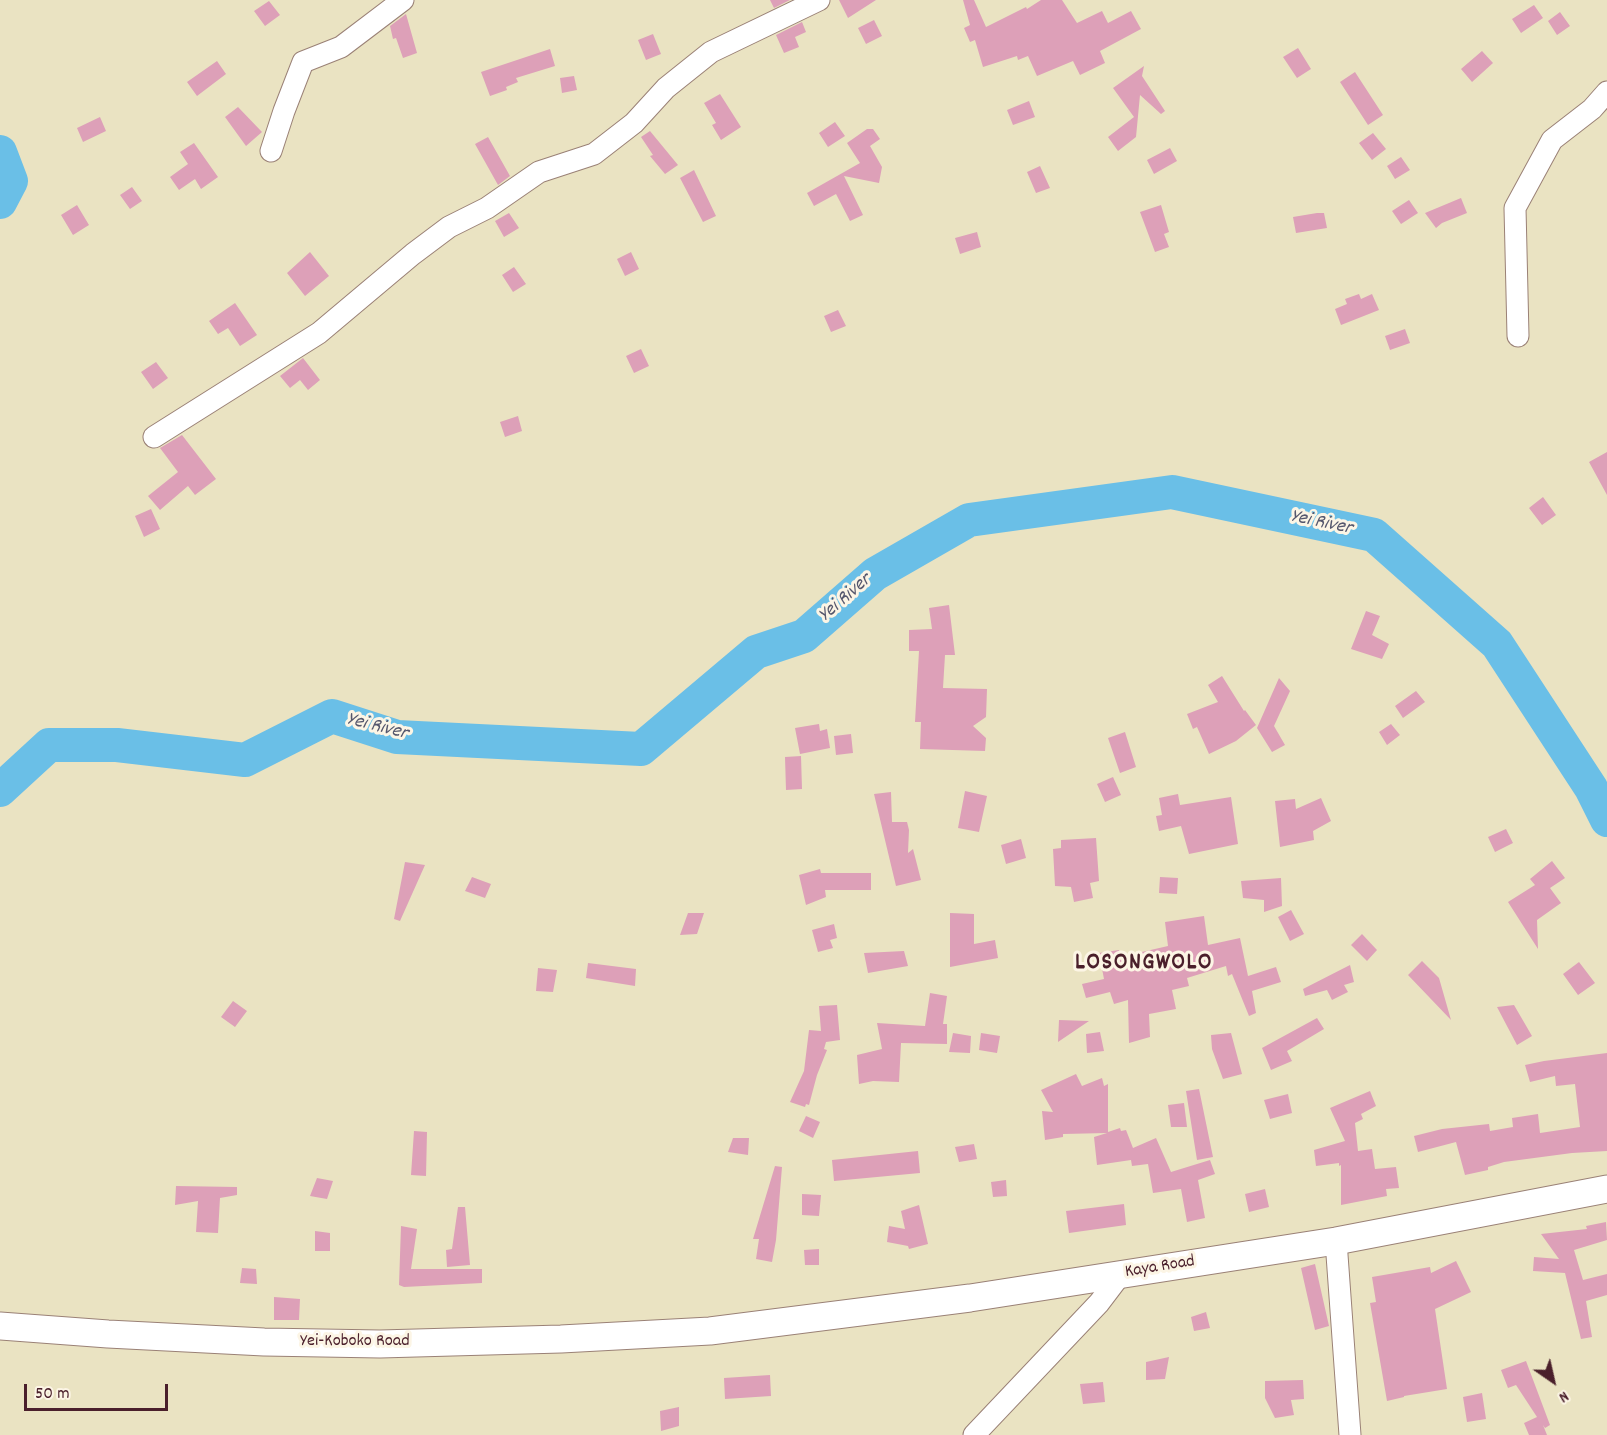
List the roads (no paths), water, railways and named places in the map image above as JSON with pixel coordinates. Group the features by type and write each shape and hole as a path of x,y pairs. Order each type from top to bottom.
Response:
{"main road":[{"name":"Kaya Road","path":"710,1331 970,1298 1336,1241 1607,1189"},
{"name":"Yei-Koboko Road","path":"0,1326 253,1342 380,1344 561,1339 710,1331"}],"street":[{"path":"272,151 284,111 303,62 341,47 403,0"},
{"path":"154,437 320,333 413,254 449,227 487,207 539,172 594,154 634,123 666,88 711,52 819,0"},
{"path":"1518,336 1515,208 1552,140 1592,109 1607,92"},
{"path":"1336,1241 1350,1435"},
{"path":"974,1435 1098,1303 1121,1274"}],"waterway":[{"name":"Yei River","path":"0,152 11,181 0,202"},
{"name":"Yei River","path":"0,790 49,745 117,745 245,760 332,716 397,737 641,749 756,652 804,636 875,574 969,520 1172,492 1374,535 1497,644 1591,788 1607,820"}],"district":[{"name":"LOSONGWOLO","path":"1144,965"}]}
